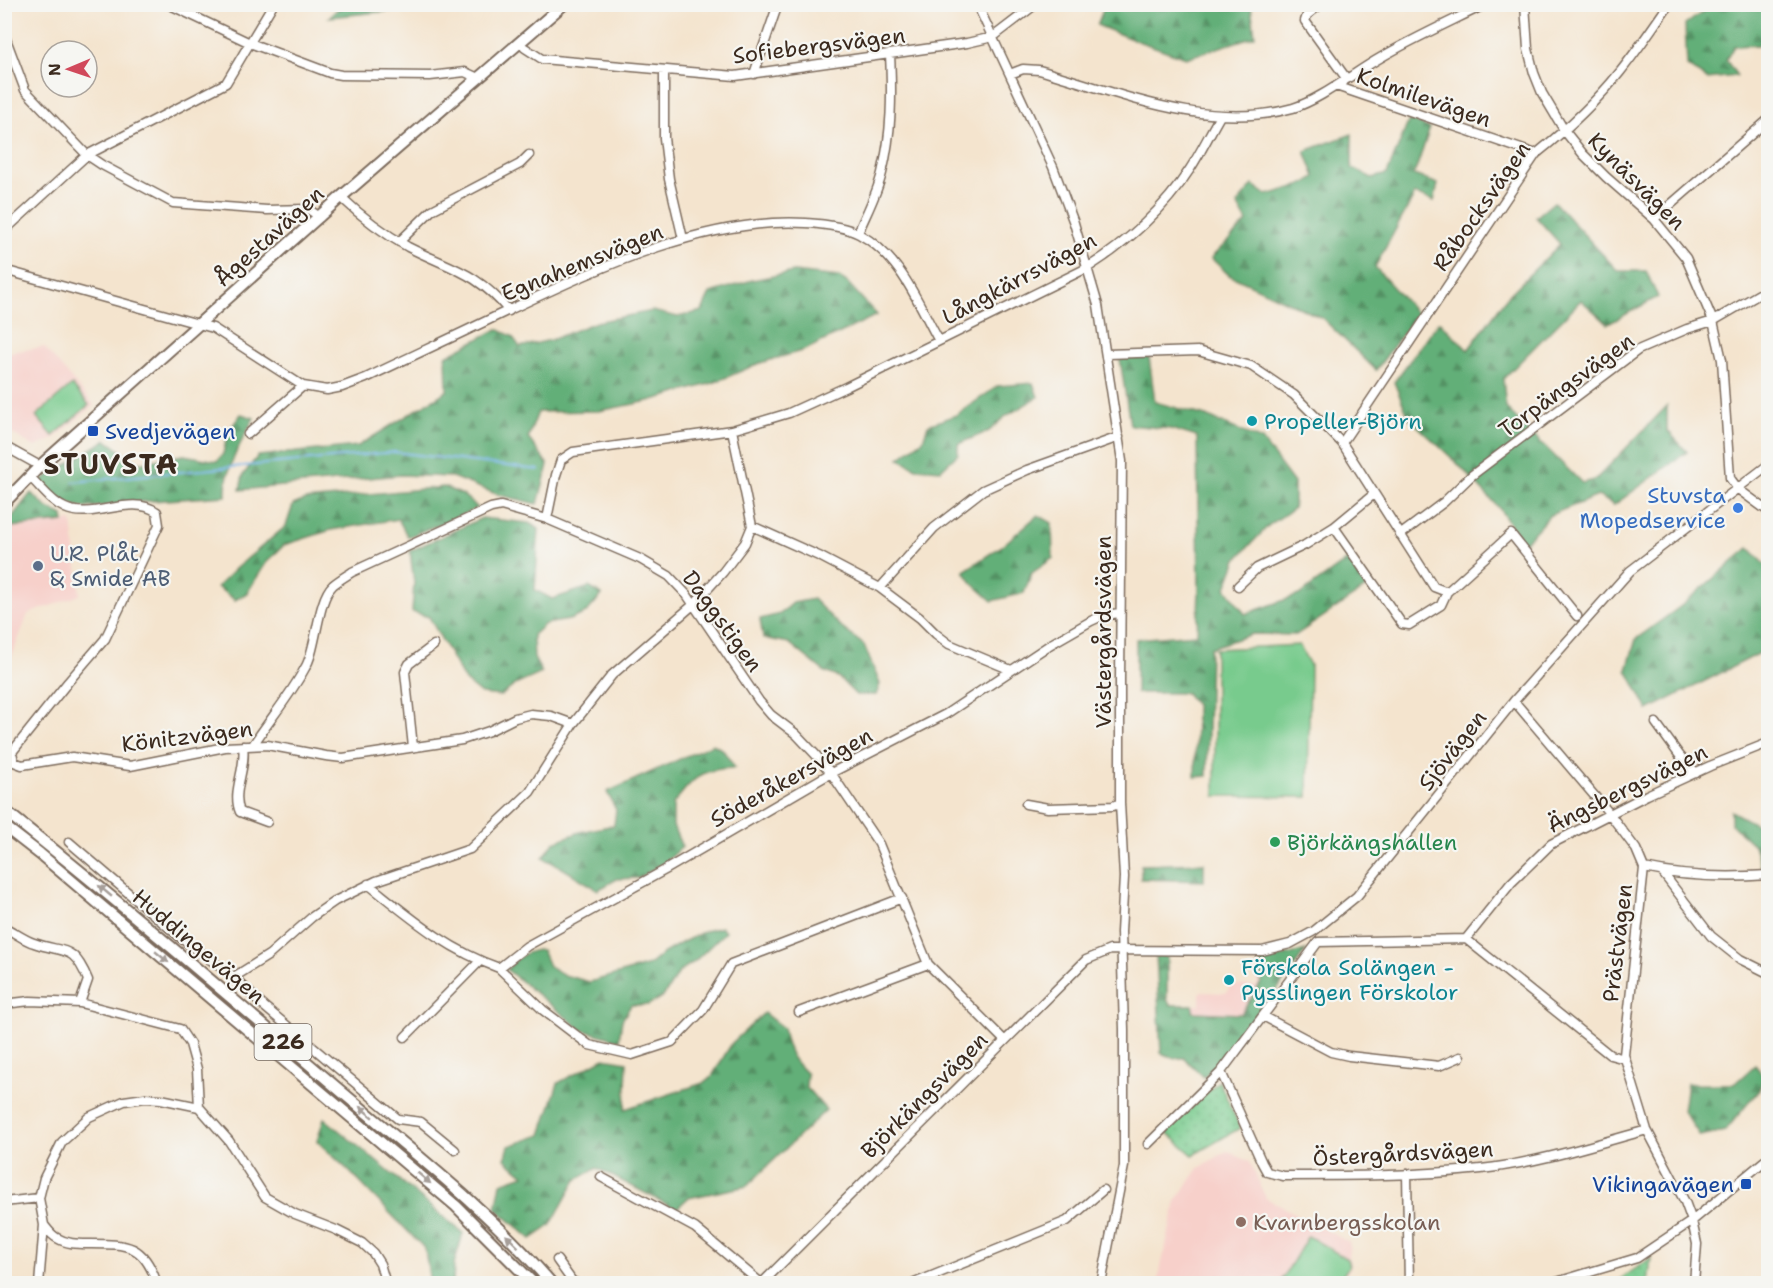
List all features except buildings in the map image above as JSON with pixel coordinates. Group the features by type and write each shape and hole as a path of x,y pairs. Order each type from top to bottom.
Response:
{"main road":[{"name":"Ågestavägen","path":"4,503 40,466 341,197 564,4"},
{"name":"Huddingevägen","path":"4,810 77,867 460,1192 533,1262 552,1284"},
{"name":"Huddingevägen","path":"4,826 456,1206 534,1284"}],"street":[{"path":"168,4 250,43 330,73 430,76 465,72 478,78"},
{"path":"4,231 87,155 226,83 273,4"},
{"path":"754,74 778,4"},
{"name":"Västergårdsvägen","path":"977,4 1053,167 1088,268 1107,354 1119,437 1123,487 1120,613 1120,803 1124,877 1122,949 1124,1166 1101,1284"},
{"name":"Sofiebergsvägen","path":"525,48 542,59 735,76 948,47 993,37 1036,4"},
{"path":"1321,4 1307,15 1305,21 1346,78"},
{"path":"1010,74 1023,69 1039,70 1154,103 1220,116 1266,112 1294,107 1336,86 1407,43 1486,4"},
{"name":"Kynäsvägen","path":"1525,4 1528,49 1534,72 1542,93 1564,130 1583,154 1606,177 1654,219 1686,258 1713,321 1722,360 1730,478 1738,489"},
{"name":"Råbocksvägen","path":"1341,443 1536,153 1564,130 1620,72 1669,4"},
{"path":"4,34 25,90 87,155 102,165 173,203 267,210 308,209 320,217"},
{"path":"858,233 882,176 891,130 890,54"},
{"path":"664,71 664,138 669,179 683,239"},
{"name":"Kolmilevägen","path":"1336,86 1536,153"},
{"name":"Långkärrsvägen","path":"547,519 561,460 573,452 732,430 804,407 1088,268 1157,212 1189,170 1220,116"},
{"path":"1654,219 1768,120"},
{"path":"399,242 432,210 520,164 530,155"},
{"path":"341,197 372,225 399,242 470,274 490,290 508,311"},
{"name":"Egnahemsvägen","path":"303,386 315,389 342,387 366,378 570,282 628,258 683,239 731,229 784,222 819,224 858,233 881,250 897,265 939,341"},
{"path":"4,270 213,328 303,386 248,434"},
{"name":"Torpängsvägen","path":"1400,535 1444,502 1471,476 1638,350 1687,329 1713,321 1768,289"},
{"path":"1107,354 1198,351 1251,366 1294,395 1341,443 1434,587 1447,592"},
{"path":"234,977 269,955 335,901 368,884 470,849 530,792 573,723 612,675 693,604 735,556 750,534 752,526 732,430"},
{"path":"880,588 934,528 983,490 1028,470 1119,437"},
{"path":"4,446 40,466"},
{"name":"Sjövägen","path":"1122,949 1262,951 1290,944 1314,931 1358,896 1514,701 1630,571 1768,465"},
{"name":"Könitzvägen","path":"30,477 56,502 67,509 81,511 144,506 157,512 160,518 155,535 105,639 12,752 14,762 22,765 72,757 130,766 253,745 267,745 344,758 462,740 489,731 515,718 531,714 551,716 573,723"},
{"path":"1738,489 1768,511"},
{"path":"1238,586 1257,568 1305,545 1334,527 1374,494"},
{"name":"Daggstigen","path":"253,745 307,665 322,609 331,587 352,572 491,508 501,506 547,519 640,559 669,576 687,595 759,701 771,715 809,747 831,773 883,851 928,964 1004,1040"},
{"path":"752,526 880,588 920,618 949,644 1011,670"},
{"path":"1334,527 1402,624 1409,625 1441,605 1447,592 1512,534 1576,616"},
{"name":"Söderåkersvägen","path":"499,968 527,946 665,870 831,773 946,714 1011,670 1091,621 1104,615 1120,613"},
{"path":"413,747 405,672 409,664 434,645"},
{"name":"Prästvägen","path":"1514,701 1609,813 1636,849 1644,868 1625,1032 1625,1059 1647,1130 1685,1202 1692,1221 1697,1244 1694,1284"},
{"path":"1656,723 1680,756 1696,772"},
{"name":"Ängsbergsvägen","path":"1467,939 1511,883 1551,844 1609,813 1696,772 1768,743"},
{"path":"243,746 245,757 235,801 240,812 267,822"},
{"path":"1026,804 1048,808 1113,806 1120,803"},
{"name":"Huddingevägen","path":"69,842 182,938 234,977 260,1003 398,1119 421,1122 455,1150"},
{"path":"1644,868 1662,872 1727,878 1768,874"},
{"path":"1662,872 1711,936 1740,959 1768,973"},
{"path":"368,884 436,937 480,961 499,968 543,1010 589,1046 632,1055 672,1042 703,1010 732,964 902,898"},
{"path":"4,927 32,943 62,949 80,960 88,980 80,1003"},
{"path":"1148,1144 1221,1072 1318,942 1467,939 1610,1055 1625,1059"},
{"name":"Björkängsvägen","path":"761,1283 1086,960 1110,950 1122,949"},
{"path":"405,1037 480,961"},
{"path":"799,1012 928,964"},
{"path":"4,1004 30,1001 80,1003 180,1029 190,1044 197,1069 199,1107"},
{"path":"1263,1016 1331,1052 1439,1066 1460,1058"},
{"name":"Östergårdsvägen","path":"1221,1072 1252,1144 1267,1172 1283,1176 1407,1174 1482,1169 1531,1161 1647,1130"},
{"path":"39,1284 44,1225 39,1198 44,1178 62,1142 89,1117 124,1101 145,1098 177,1101 199,1107 229,1141 265,1197 295,1214 362,1243 373,1253 380,1264 386,1284"},
{"path":"1550,1284 1637,1258 1692,1221 1768,1158"},
{"path":"1407,1174 1409,1284"},
{"path":"601,1177 695,1228 761,1283"},
{"path":"912,1284 1066,1221 1103,1190"},
{"path":"4,1202 39,1198"},
{"path":"44,1225 54,1237 71,1244 109,1244 136,1250 146,1259 157,1284"},
{"path":"557,1260 572,1281 578,1284"}],"shaded area":[{"path":"44,347 94,405 52,440 35,447 11,433 9,436 5,433 4,353"},
{"path":"72,521 80,595 28,614 5,675 5,536 10,527"},
{"path":"1290,955 1226,1052 1170,1005 1200,1005 1200,992 1226,993 1231,985 1257,986 1258,967"},
{"name":"Kvarnbergsskolan","path":"1227,1151 1250,1162 1266,1198 1350,1243 1348,1257 1351,1266 1341,1283 1157,1284 1176,1201 1199,1168"}],"green space":[{"path":"1713,4 1768,5 1768,32 1759,45 1734,46 1726,60 1737,76 1707,79 1687,66 1685,25"},
{"path":"342,5 420,5 410,9 329,17"},
{"path":"1105,5 1253,5 1251,6 1255,36 1186,58 1097,25"},
{"path":"1409,120 1430,128 1414,175 1438,184 1434,201 1415,194 1375,267 1417,314 1376,370 1322,318 1229,275 1211,258 1247,222 1237,204 1253,185 1267,195 1302,185 1315,177 1305,151 1352,134 1352,168 1372,178 1387,174"},
{"path":"1554,202 1618,271 1646,271 1658,297 1608,324 1581,300 1503,379 1506,408 1582,483 1595,480 1667,406 1667,430 1687,452 1614,505 1598,496 1550,515 1523,544 1499,508 1456,462 1409,418 1394,382 1439,321 1468,350 1507,297 1560,244 1536,217"},
{"path":"794,272 839,277 847,282 877,315 805,350 760,363 713,383 649,401 599,411 538,412 528,438 548,465 538,504 499,495 452,477 401,475 240,490 243,475 258,456 358,446 447,391 446,356 497,329 512,336 520,347 551,340 596,322 652,311 678,317 702,311 710,293 752,280"},
{"path":"1149,357 1155,402 1206,416 1262,440 1294,483 1294,508 1268,526 1237,559 1226,588 1245,614 1299,595 1349,559 1367,587 1296,635 1252,634 1210,648 1207,776 1195,777 1196,705 1186,693 1136,693 1136,639 1197,634 1199,591 1197,437 1171,429 1130,425 1120,359"},
{"path":"1033,383 1038,397 1006,416 989,431 958,444 958,454 941,470 916,468 899,458 923,440 928,425 956,415 998,386"},
{"path":"72,385 89,405 53,436 36,416"},
{"path":"241,414 254,418 239,445 231,466 226,496 84,508 58,500 40,481 106,440 138,463 184,455 217,461 223,454 228,432"},
{"path":"444,487 463,495 478,508 408,537 398,519 331,530 284,545 266,563 247,593 235,600 217,587 286,526 293,505 305,500"},
{"path":"31,493 48,508 63,516 64,522 10,527 9,521"},
{"path":"1038,515 1052,523 1053,558 1032,573 1024,593 992,601 972,583 964,571 1002,546"},
{"path":"482,518 529,523 539,529 535,590 552,599 589,587 602,595 586,613 569,620 545,624 533,635 534,658 542,673 515,685 501,696 481,694 465,681 429,617 412,612 414,583 410,551"},
{"path":"1749,548 1768,567 1768,649 1648,710 1627,670 1636,639 1681,606"},
{"path":"813,599 842,628 864,645 880,684 876,695 856,695 838,677 825,672 789,643 763,638 760,619 780,614 793,603"},
{"path":"1299,645 1310,665 1308,797 1215,796 1215,649"},
{"path":"713,744 723,750 735,768 713,770 698,777 673,804 673,826 682,847 667,861 638,878 617,879 598,890 543,858 554,842 580,832 614,825 616,810 607,792"},
{"path":"1731,811 1764,829 1768,828 1768,871 1763,873 1754,845 1731,824"},
{"path":"1204,863 1204,881 1141,879 1141,865"},
{"path":"721,927 725,932 694,962 680,971 663,997 648,1005 631,1005 622,1020 619,1040 582,1030 507,970 522,955 542,950 549,966 564,975 590,982 649,965 662,954 683,942 705,931"},
{"path":"1306,950 1257,1016 1204,1077 1184,1058 1173,1058 1161,1053 1156,953 1167,957 1167,999 1170,1005 1193,1005 1193,1012 1241,1014 1261,983 1261,962"},
{"path":"764,1013 783,1028 790,1054 807,1074 806,1087 826,1110 747,1186 688,1198 676,1209 597,1168 576,1180 550,1226 531,1239 496,1209 501,1183 524,1175 505,1159 509,1146 541,1135 558,1083 604,1058 627,1062 625,1109 703,1083 711,1078 732,1043"},
{"path":"1755,1065 1764,1076 1759,1090 1725,1131 1700,1136 1683,1111 1687,1083 1734,1084"},
{"path":"1219,1081 1240,1128 1193,1155 1166,1132"},
{"path":"324,1118 463,1233 454,1264 453,1283 430,1283 425,1249 317,1141"},
{"path":"1308,1236 1347,1259 1349,1266 1338,1283 1280,1283"},
{"path":"1651,1258 1648,1283 1615,1283"}],"waterway":[{"path":"73,482 395,452 539,470"}],"place":[{"name":"Propeller-Björn","path":"1252,421"},
{"name":"Svedjevägen","path":"93,431"},
{"name":"Stuvsta Mopedservice","path":"1738,508"},
{"name":"U.R. Plåt & Smide AB","path":"38,566"},
{"name":"Björkängshallen","path":"1275,842"},
{"name":"Förskola Solängen - Pysslingen Förskolor","path":"1229,980"},
{"name":"Vikingavägen","path":"1746,1184"},
{"name":"Kvarnbergsskolan","path":"1241,1222"}],"district":[{"name":"STUVSTA","path":"111,464"}]}
